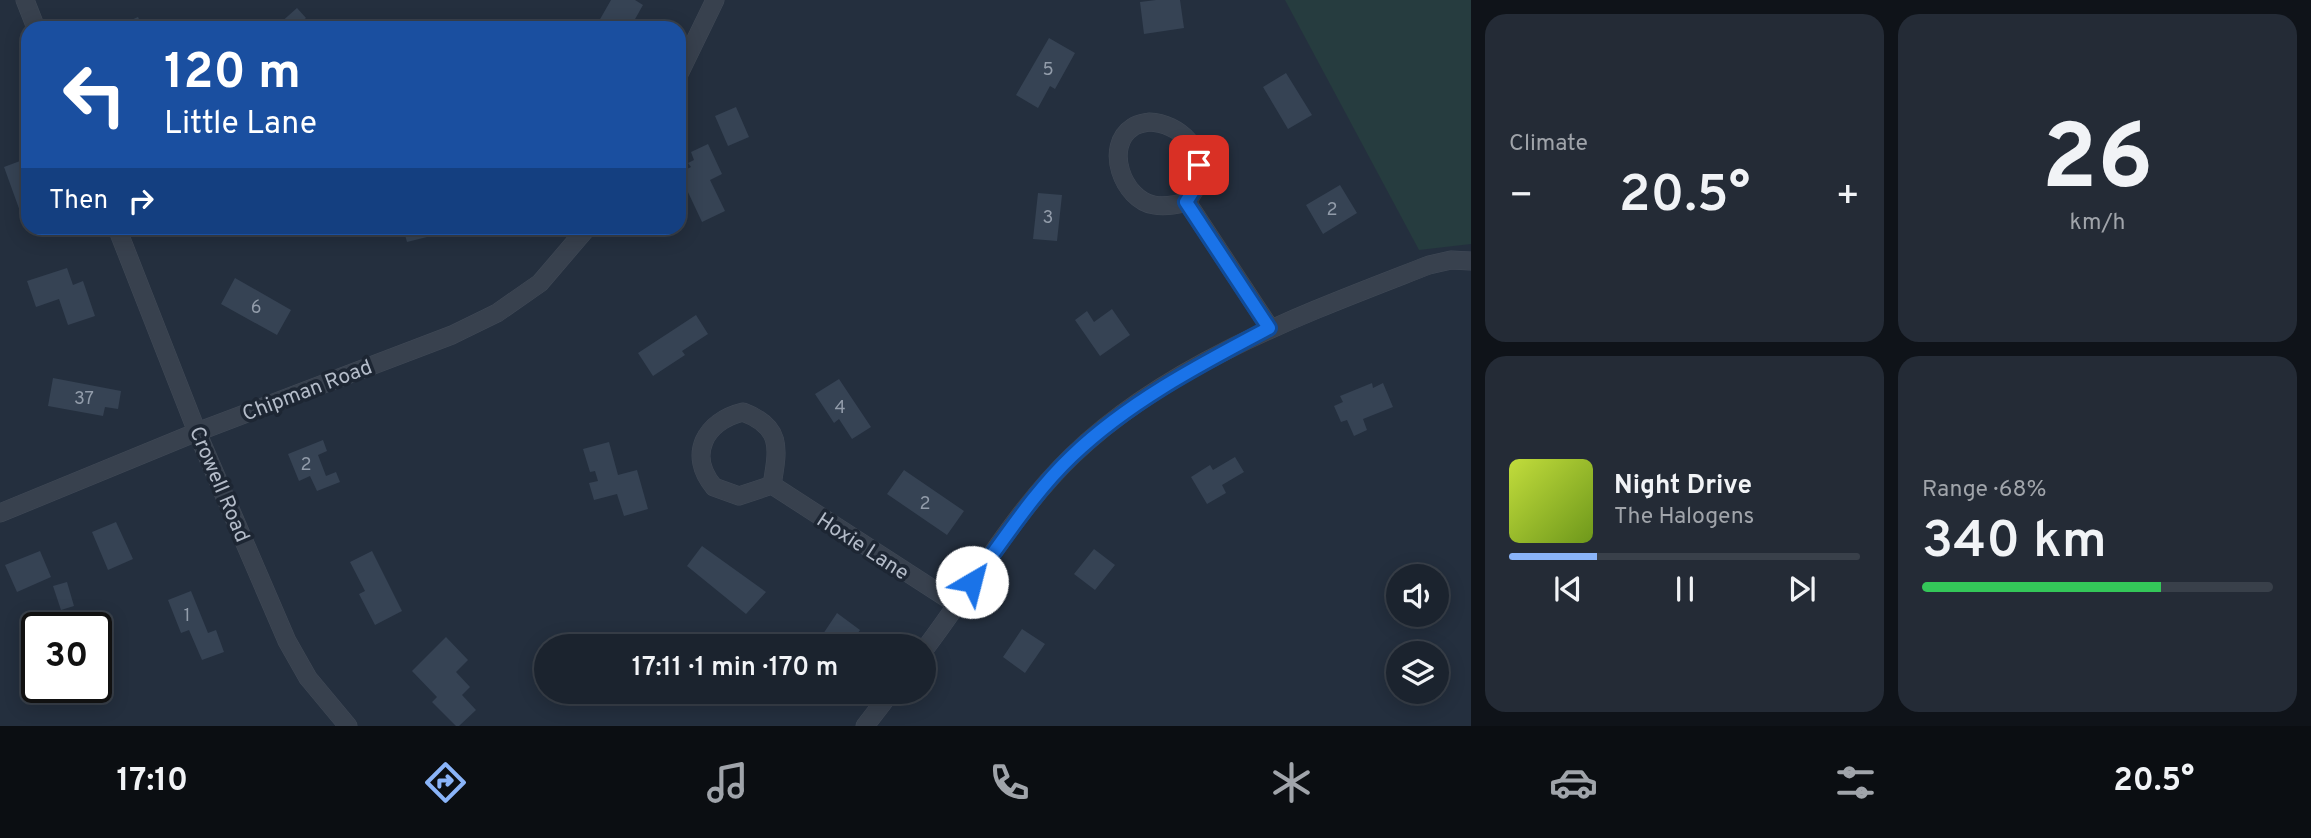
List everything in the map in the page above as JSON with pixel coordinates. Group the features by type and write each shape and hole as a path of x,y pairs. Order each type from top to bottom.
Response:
{"street":[{"path":"25,0 33,21"},
{"path":"686,60 715,0"},
{"path":"1149,122 1162,122 1177,130 1192,144 1199,165 1198,183 1186,202 1171,206 1151,205 1132,194 1122,176 1118,160 1122,139 1132,127 1149,122"},
{"path":"1186,202 1269,328"},
{"name":"Crowell Road","path":"120,235 197,432 287,641 308,678 348,726"},
{"name":"Chipman Road","path":"0,513 197,432 452,335 497,313 540,283 581,235"},
{"path":"935,634 1037,496 1072,456 1115,421 1188,372 1269,328 1429,265 1451,260 1471,261"},
{"path":"743,412 761,419 772,430 777,446 772,485 739,496 714,488 701,464 700,451 704,436 714,424 743,412"},
{"name":"Hoxie Lane","path":"772,485 956,604"},
{"path":"865,726 882,704"}],"green space":[{"path":"1285,0 1471,0 1471,244 1419,250"}],"building":[{"path":"611,0 635,0 643,5 634,21 599,21"},
{"path":"1180,0 1184,28 1144,34 1140,2"},
{"path":"297,8 306,18 302,21 282,21"},
{"path":"1049,38 1075,53 1055,89 1050,86 1038,108 1016,95"},
{"path":"1286,73 1312,115 1288,129 1263,87"},
{"path":"736,107 749,137 728,146 715,116"},
{"path":"708,144 722,174 710,180 725,211 702,222 686,190 686,170 691,167 688,163 694,160 691,152"},
{"path":"21,161 21,214 4,167"},
{"path":"1340,185 1357,213 1323,234 1306,205"},
{"path":"1038,193 1062,195 1057,241 1033,239"},
{"path":"405,235 435,235 407,242"},
{"path":"67,268 73,285 83,281 95,316 68,325 59,299 36,307 27,281"},
{"path":"235,278 291,310 277,335 221,304"},
{"path":"1112,309 1130,335 1100,356 1075,320 1087,311 1094,322"},
{"path":"696,315 708,334 682,351 685,355 653,376 638,353"},
{"path":"53,378 121,391 118,409 105,407 103,416 48,406"},
{"path":"839,379 871,427 852,439 839,419 834,423 815,394"},
{"path":"1372,383 1373,388 1383,383 1393,407 1363,419 1367,430 1354,436 1347,420 1341,422 1334,406 1343,402 1340,396"},
{"path":"323,440 327,451 318,455 326,476 336,472 340,482 317,491 310,476 299,481 288,454"},
{"path":"609,442 618,475 637,470 648,509 624,516 617,494 594,500 589,483 598,481 595,471 590,472 583,449"},
{"path":"1235,457 1244,472 1222,485 1226,493 1207,504 1191,477 1210,465 1213,470"},
{"path":"904,470 964,511 947,535 887,494"},
{"path":"116,522 133,559 108,570 92,532"},
{"path":"702,546 766,592 746,614 687,566"},
{"path":"1094,549 1115,565 1095,590 1074,574"},
{"path":"40,551 51,577 17,592 5,565"},
{"path":"372,551 402,611 375,625 359,594 365,591 350,562"},
{"path":"67,582 74,606 61,610 53,586"},
{"path":"191,591 208,633 216,630 224,652 202,660 189,630 181,633 168,600"},
{"path":"837,613 860,630 857,634 823,634"},
{"path":"1022,629 1045,644 1025,673 1003,657"},
{"path":"446,637 468,660 456,672 470,687 462,695 476,710 459,726 432,702 437,697 412,671"}],"route":[{"path":"972,582 1037,496 1072,456 1115,421 1188,372 1269,328 1186,202 1198,183 1199,165"}]}
